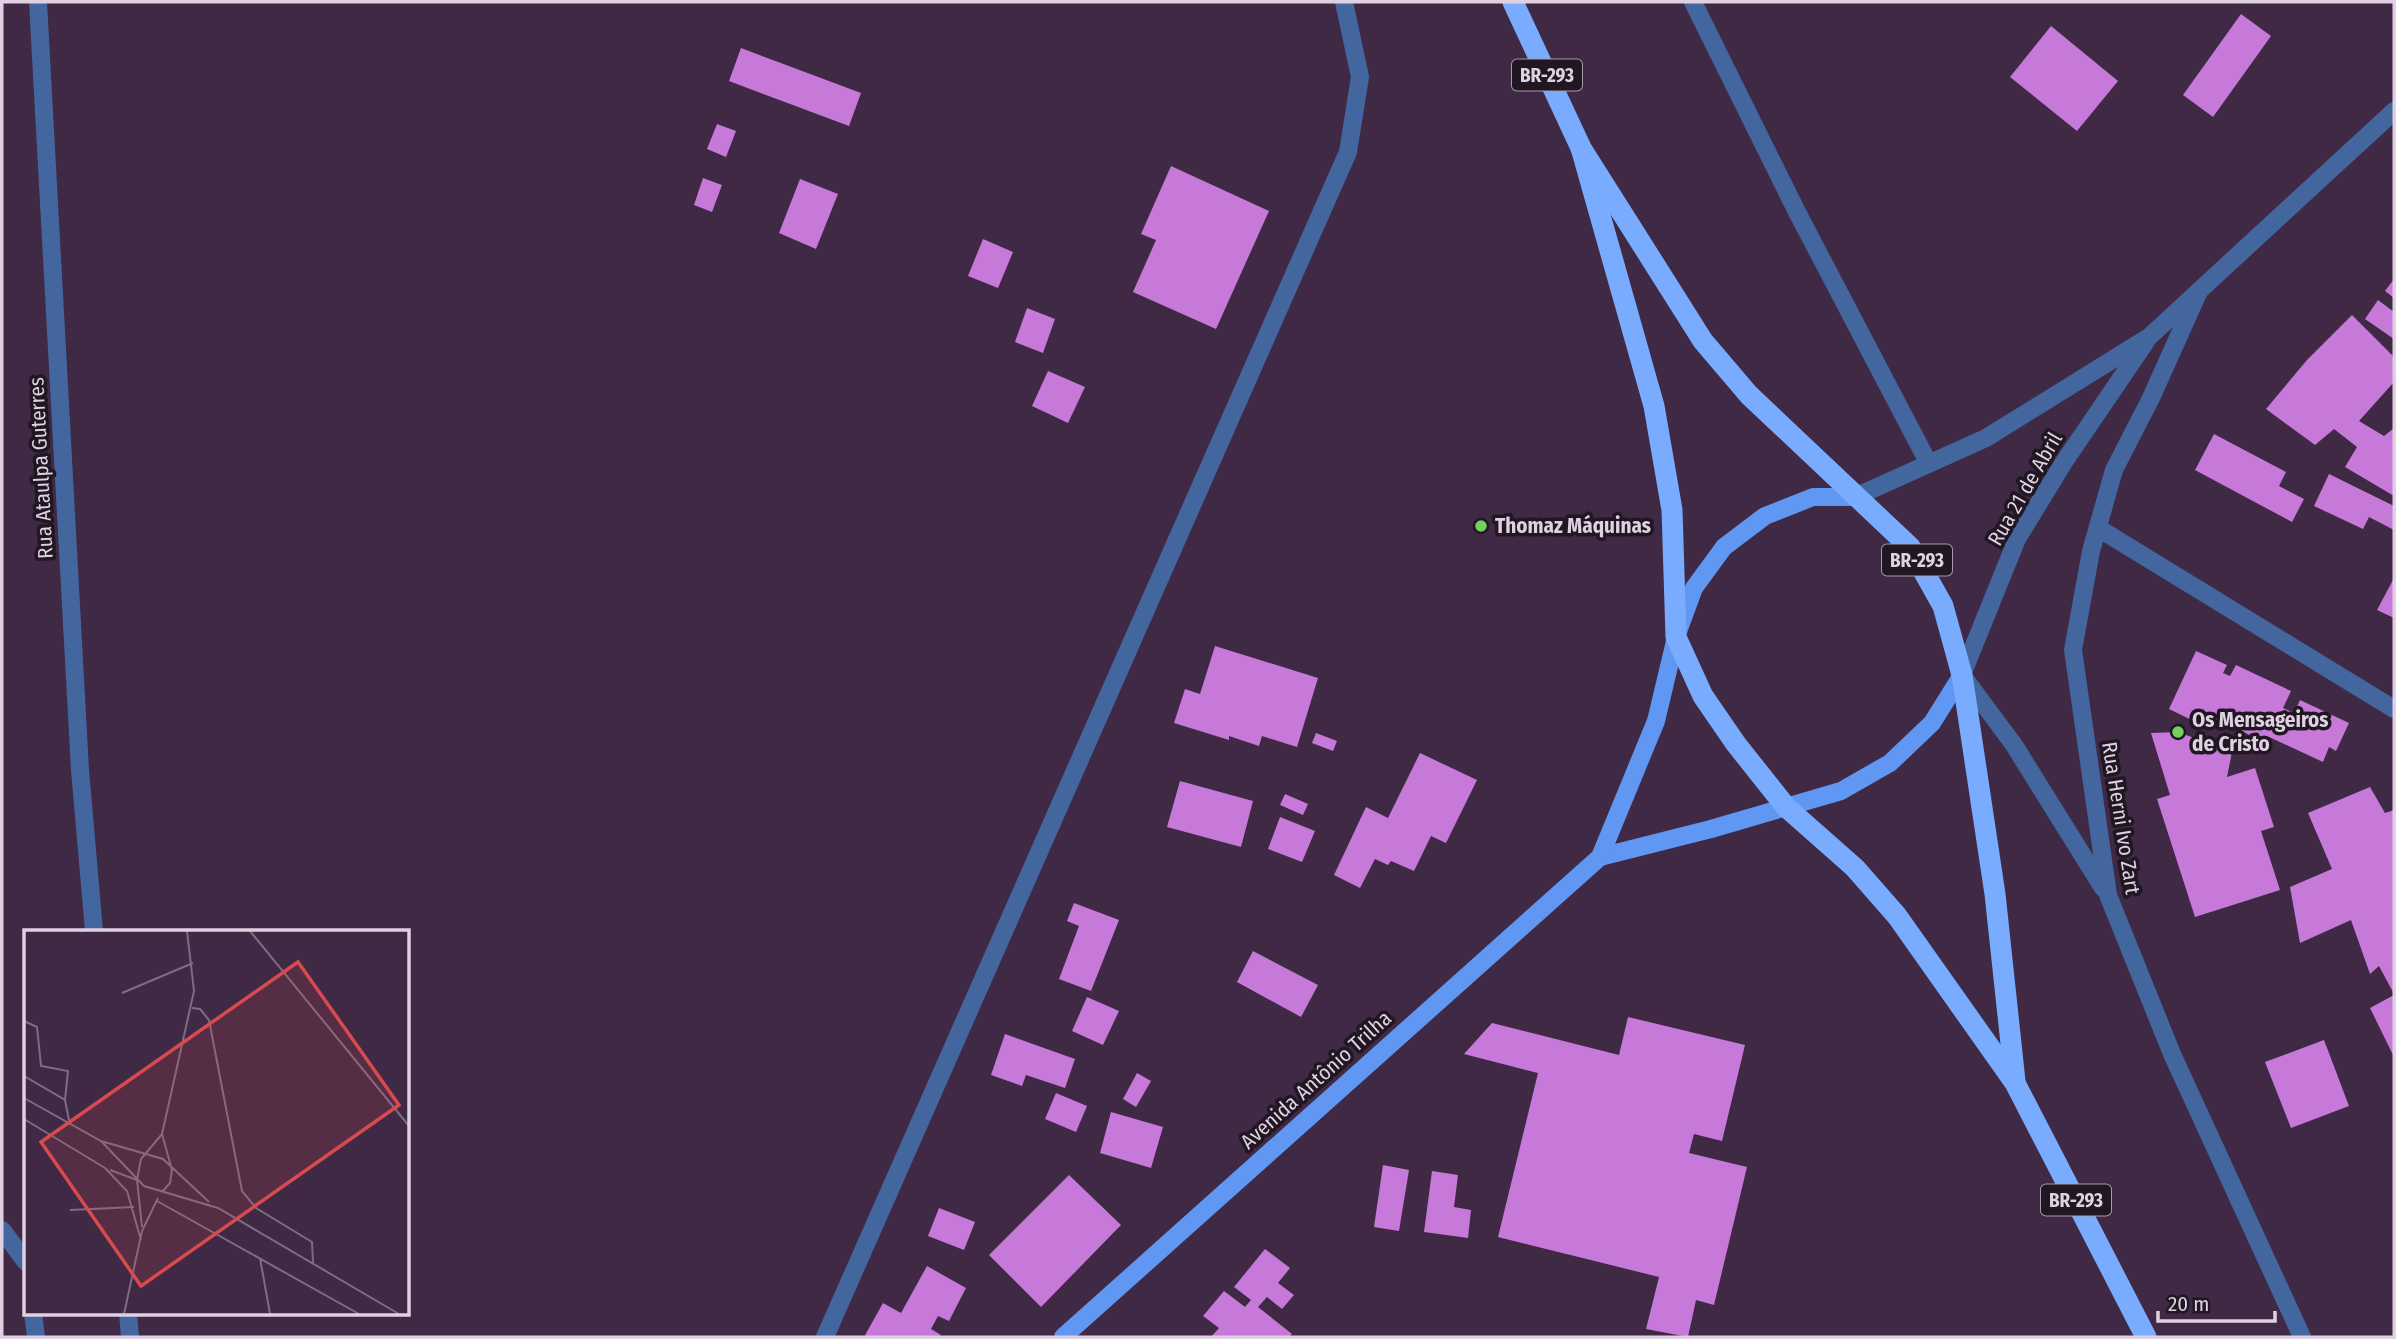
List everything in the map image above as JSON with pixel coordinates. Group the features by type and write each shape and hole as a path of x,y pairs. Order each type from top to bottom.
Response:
{"highway":[{"name":"BR-293","path":"1513,2 1581,148 1703,341 1749,395 1910,547 1943,606 1962,675 1995,894 2015,1083"},
{"name":"BR-293","path":"1581,148 1654,406 1672,510 1676,637 1703,696 1736,744 1786,807 1855,868 1898,916 2015,1083 2137,1331"}],"main road":[{"name":"Avenida Antônio Trilha","path":"1063,1337 1600,858 1656,721 1676,637 1694,588 1724,547 1765,516 1813,497 1855,497"},
{"name":"Avenida Antônio Trilha","path":"1600,858 1841,791 1890,763 1932,723 1962,675"}],"street":[{"name":"Rua Ataulpa Guterres","path":"38,2 79,756 94,930"},
{"path":"825,1337 1348,152 1360,77 1344,2"},
{"path":"1693,2 1803,225 1929,464"},
{"name":"Rua 21 de Abril","path":"1855,497 1986,438 2149,337 2394,111"},
{"name":"Rua Herni Ivo Zart","path":"2199,290 2151,398 2114,470 2091,551 2073,650 2108,895 2172,1054 2302,1337"},
{"name":"Rua 21 de Abril","path":"1962,675 2017,539 2064,461 2149,337"},
{"path":"2098,528 2394,709"},
{"path":"1962,675 2014,745 2108,895"},
{"path":"2,1230 24,1259"},
{"path":"33,1314 36,1337"},
{"path":"128,1314 130,1337"}],"building":[{"path":"2241,14 2271,36 2213,117 2183,95"},
{"path":"2051,26 2118,81 2077,131 2010,77"},
{"path":"741,48 861,93 849,126 729,81"},
{"path":"717,124 736,131 726,157 707,149"},
{"path":"1171,166 1269,211 1216,329 1133,292 1156,240 1141,234"},
{"path":"703,178 722,185 712,212 694,205"},
{"path":"800,179 838,194 816,249 779,233"},
{"path":"983,239 1013,252 998,288 968,276"},
{"path":"2394,279 2394,298 2385,291"},
{"path":"2378,300 2394,312 2394,339 2365,319"},
{"path":"1027,308 1055,319 1043,353 1015,342"},
{"path":"2352,315 2394,357 2394,382 2359,421 2384,436 2394,428 2394,496 2345,467 2357,447 2334,429 2315,445 2266,409 2307,360"},
{"path":"1048,371 1085,387 1068,423 1032,406"},
{"path":"2214,434 2286,472 2279,486 2304,499 2292,522 2195,470"},
{"path":"2329,474 2394,506 2394,530 2369,517 2363,529 2314,506"},
{"path":"2394,578 2394,618 2377,610"},
{"path":"1215,646 1318,678 1297,747 1262,736 1259,746 1174,723 1185,689 1200,694"},
{"path":"2196,651 2227,665 2223,673 2230,676 2236,665 2291,691 2283,708 2294,713 2300,700 2349,723 2336,751 2329,747 2323,762 2269,737 2267,743 2211,717 2206,727 2169,709"},
{"path":"2178,732 2232,752 2227,777 2255,768 2274,827 2261,831 2280,890 2195,917 2157,799 2170,795 2151,733"},
{"path":"1316,733 1337,741 1333,751 1312,743"},
{"path":"1420,753 1477,780 1446,843 1431,836 1414,871 1391,861 1388,865 1375,859 1360,888 1334,875 1366,807 1388,818"},
{"path":"1180,781 1253,801 1241,847 1167,827"},
{"path":"2370,787 2385,813 2394,810 2394,994 2379,966 2370,974 2351,920 2300,943 2290,887 2332,869 2308,813"},
{"path":"1285,794 1308,804 1303,815 1280,805"},
{"path":"1280,817 1315,831 1302,862 1268,849"},
{"path":"1074,903 1119,920 1091,991 1059,979 1079,926 1067,921"},
{"path":"1253,951 1318,985 1301,1017 1237,982"},
{"path":"2394,995 2394,1057 2370,1008"},
{"path":"1087,997 1119,1011 1103,1045 1072,1031"},
{"path":"1628,1017 1745,1045 1722,1141 1694,1134 1689,1153 1747,1167 1714,1305 1696,1300 1688,1337 1646,1329 1659,1277 1498,1237 1538,1073 1464,1054 1492,1023 1619,1055"},
{"path":"1005,1034 1075,1059 1065,1088 1026,1075 1022,1086 991,1075"},
{"path":"2324,1040 2349,1106 2291,1128 2265,1062"},
{"path":"1137,1073 1151,1081 1136,1107 1123,1099"},
{"path":"1056,1093 1087,1106 1076,1132 1045,1119"},
{"path":"1111,1112 1163,1127 1151,1168 1100,1153"},
{"path":"1383,1165 1409,1170 1399,1231 1374,1227"},
{"path":"1432,1171 1458,1175 1454,1207 1471,1210 1468,1238 1424,1232"},
{"path":"1069,1175 1121,1225 1041,1307 989,1255"},
{"path":"939,1208 975,1222 964,1250 928,1236"},
{"path":"1265,1249 1290,1268 1278,1283 1294,1295 1282,1309 1267,1297 1258,1307 1292,1334 1289,1337 1211,1337 1219,1328 1203,1316 1224,1291 1245,1307 1251,1300 1234,1287"},
{"path":"927,1266 966,1288 949,1321 938,1316 931,1329 941,1335 864,1337 883,1303 901,1313"}],"place":[{"name":"Thomaz Máquinas","path":"1481,526"},
{"name":"Os Mensageiros de Cristo","path":"2178,732"}]}
